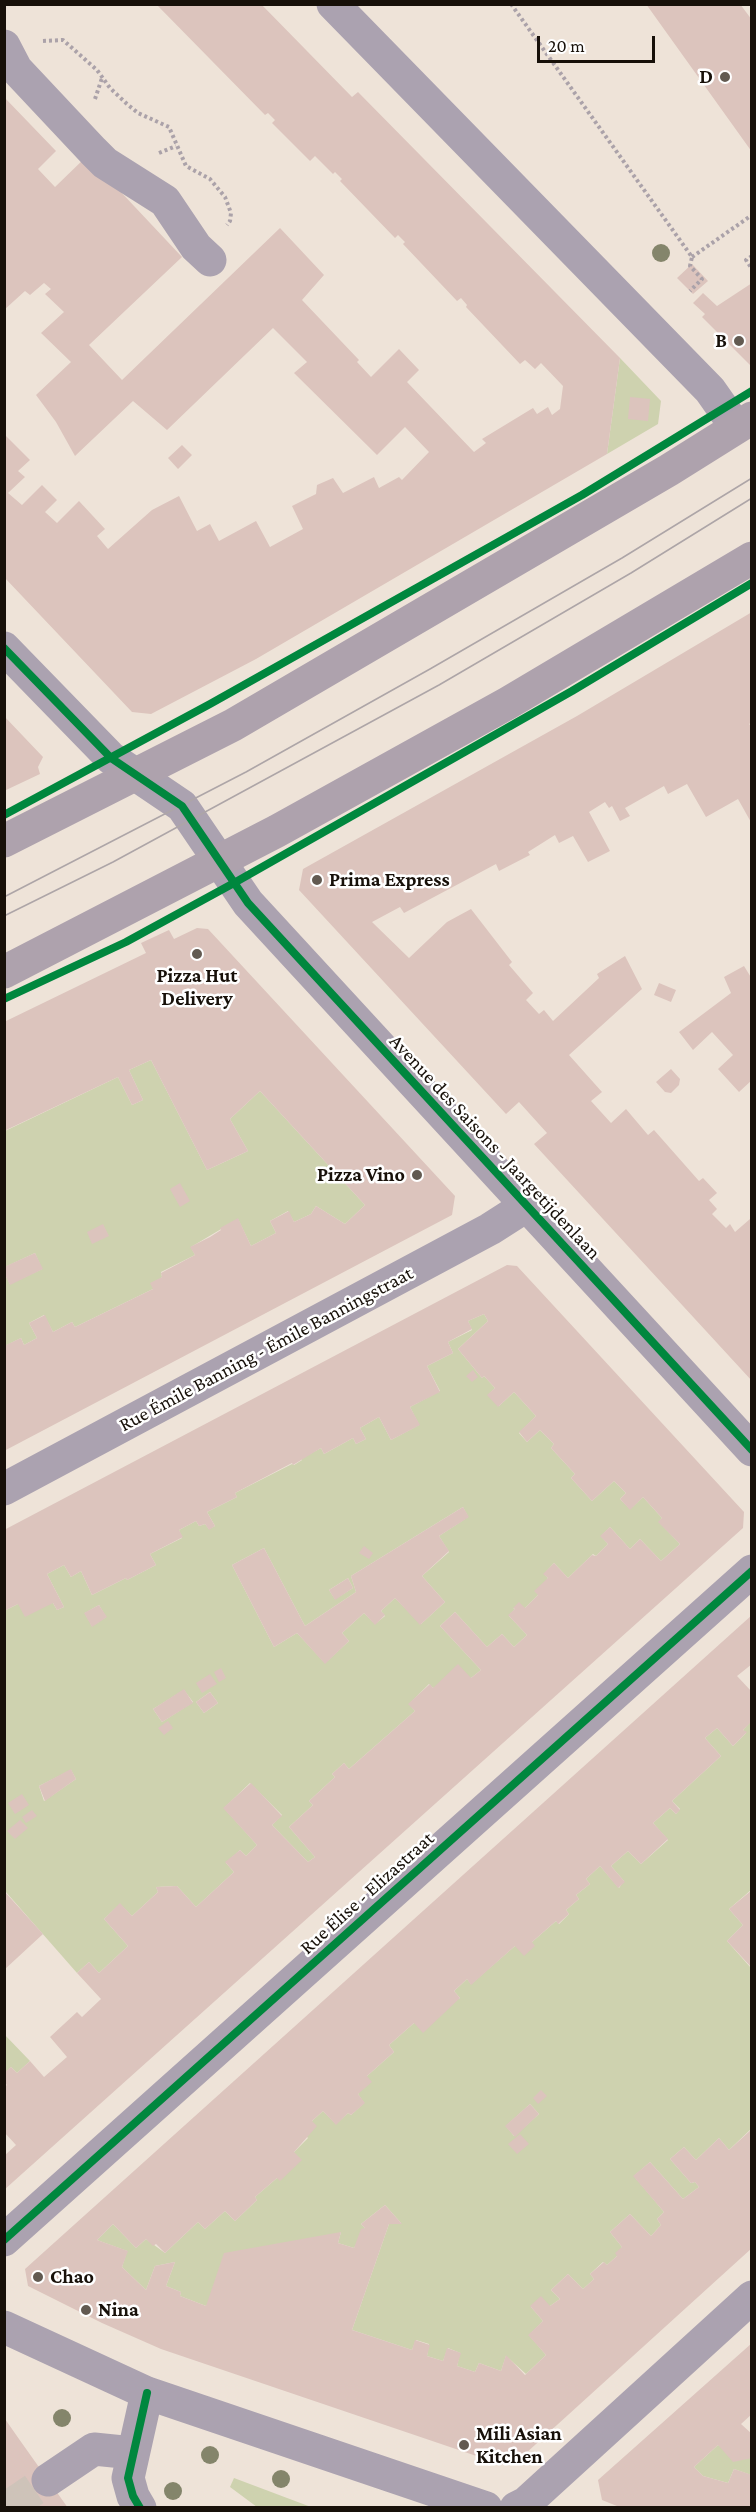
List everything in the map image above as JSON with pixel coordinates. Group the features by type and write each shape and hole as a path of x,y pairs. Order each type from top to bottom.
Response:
{"main road":[{"path":"4,841 233,725 669,470 744,423"},
{"path":"4,972 277,831 508,703 752,558"}],"street":[{"path":"333,4 744,423"},
{"path":"4,46 16,69 105,163 165,201 203,254"},
{"name":"Avenue des Saisons - Jaargetijdenlaan","path":"4,648 111,758 182,806 248,903 752,1450"},
{"name":"Rue Émile Banning - Émile Banningstraat","path":"4,1488 490,1229 526,1206"},
{"name":"Rue Élise - Elizastraat","path":"4,2240 752,1571"},
{"path":"516,2508 526,2503 752,2297"},
{"path":"4,2327 147,2394 486,2508"},
{"path":"140,2508 133,2496 128,2478 147,2394"},
{"path":"48,2480 94,2449 133,2453"}],"path":[{"path":"511,4 692,257"},
{"path":"47,48 43,39 63,40 127,104 138,113 169,127 186,166 210,180 225,197 231,213 230,221 203,254"},
{"path":"94,100 102,77"},
{"path":"86,92 94,100 98,109"},
{"path":"690,291 702,279 690,266 692,257 752,214"},
{"path":"752,256 746,260 752,269"}],"green space":[{"path":"620,358 661,401 658,424 607,454"},
{"path":"151,1060 207,1170 248,1151 230,1119 260,1091 365,1205 345,1224 316,1206 311,1214 294,1222 288,1211 270,1221 276,1233 251,1246 238,1219 191,1247 195,1255 161,1272 162,1277 153,1289 75,1327 72,1322 53,1332 44,1315 29,1323 37,1338 24,1345 21,1338 5,1346 4,1273 10,1284 42,1269 35,1253 5,1267 5,1131 118,1077 132,1105 143,1100 129,1070"},
{"path":"484,1314 488,1321 458,1349 482,1378 484,1376 495,1388 488,1395 499,1406 514,1392 536,1416 519,1433 527,1442 540,1430 554,1444 551,1448 575,1474 571,1478 592,1501 614,1481 626,1493 620,1499 630,1509 643,1497 662,1518 659,1522 680,1544 661,1561 640,1539 630,1549 610,1527 601,1536 608,1544 596,1556 593,1554 568,1578 554,1563 544,1574 548,1578 538,1595 525,1608 513,1608 515,1609 509,1616 527,1635 514,1647 502,1634 487,1647 455,1612 440,1626 481,1670 471,1678 433,1688 429,1684 409,1704 415,1711 349,1769 344,1763 332,1774 335,1777 309,1801 313,1805 289,1827 315,1857 308,1862 272,1825 282,1815 250,1783 224,1808 257,1845 246,1856 240,1850 226,1863 234,1872 196,1907 177,1886 156,1887 158,1892 132,1916 120,1904 104,1919 128,1946 99,1973 89,1962 77,1973 5,1891 4,1611 18,1604 53,1603 57,1610 64,1607 47,1574 64,1565 71,1577 81,1571 92,1595 156,1565 150,1554 182,1538 179,1530 196,1521 199,1526 205,1524 209,1529 215,1526 207,1512 237,1497 235,1493 294,1465 321,1448 324,1454 353,1438 356,1444 366,1439 360,1428 379,1417 391,1440 419,1425 410,1407 440,1391 427,1366 453,1353 448,1342 472,1330 468,1321","holes":["463,1507 468,1517 439,1536 449,1552 422,1576 445,1602 421,1624 395,1598 381,1611 385,1616 375,1624 364,1613 342,1633 349,1641 325,1663 297,1633 274,1647 232,1565 264,1548 305,1626 356,1592 351,1576","348,1578 353,1588 335,1599 329,1590","99,1605 106,1617 92,1626 85,1613","184,1690 193,1702 162,1722 153,1709","210,1692 218,1703 204,1713 196,1702","71,1770 76,1779 44,1801 39,1786"]},
{"path":"751,1721 751,1890 729,1909 743,1925 727,1941 751,1968 751,2129 729,2150 719,2138 696,2160 684,2147 670,2159 691,2183 695,2182 699,2187 683,2199 650,2162 634,2176 664,2212 657,2219 661,2225 651,2236 630,2214 610,2232 622,2247 617,2256 607,2265 603,2262 590,2274 594,2279 583,2289 568,2274 551,2290 560,2299 550,2306 531,2307 543,2321 529,2335 546,2355 526,2374 506,2356 501,2371 479,2363 475,2372 457,2366 460,2353 448,2348 443,2361 427,2356 429,2344 416,2340 412,2350 352,2330 389,2224 401,2223 385,2205 361,2224 365,2228 354,2248 338,2243 341,2232 206,2306 180,2296 181,2292 166,2286 175,2262 155,2266 146,2290 122,2267 127,2251 97,2240 113,2224 136,2248 146,2239 165,2253 198,2222 205,2229 225,2211 235,2221 257,2200 255,2197 277,2178 294,2152 308,2138 306,2136 312,2121 323,2111 336,2124 348,2113 351,2115 364,2103 358,2094 367,2076 394,2052 389,2045 414,2023 460,1998 454,1991 467,1979 471,1984 515,1946 532,1942 556,1921 559,1924 569,1914 566,1910 579,1899 576,1895 590,1884 586,1879 600,1866 619,1888 624,1881 611,1866 628,1851 641,1864 668,1840 653,1823 670,1808 676,1814 680,1809 672,1801 721,1756 705,1738 717,1728 733,1746 746,1733 743,1730","holes":["530,2104 539,2114 514,2136 506,2126"]},
{"path":"4,2034 30,2061 17,2073 11,2067 5,2073"},
{"path":"718,2445 751,2458 751,2475 734,2469 728,2483 703,2476 694,2467"},
{"path":"234,2478 311,2507 257,2507 230,2487"}],"building":[{"path":"156,4 261,4 352,97 358,92 620,358 607,454 256,659 151,714 132,712 4,577 4,434 30,460 18,471 25,477 8,493 22,505 42,485 57,500 45,512 57,523 79,501 105,529 97,536 108,549 152,510 179,496 197,531 210,524 219,541 256,521 270,547 303,529 292,506 316,494 317,485 333,478 343,493 374,477 379,488 399,477 402,480 429,452 405,427 377,455 294,373 307,362 273,328 167,430 133,401 75,456 56,422 36,395 71,362 41,333 64,312 45,294 51,289 44,283 30,295 25,291 4,310 4,97 56,151 38,169 55,187 87,156 182,257 89,345 122,380 280,228 324,275 302,300 359,360 357,362 371,377 399,349 419,370 407,382 474,452 486,443 482,439 533,408 537,414 548,407 552,415 560,409 563,386 541,363 535,369 525,360 520,364 466,307 467,305 461,298 457,301 403,244 405,242 398,235 395,238 340,181 342,179 335,172 333,174 315,156 310,161 272,123 275,120 268,113 265,115"},
{"name":"D","path":"646,4 740,4 752,20 752,152"},
{"path":"692,264 708,281 693,294 677,278"},
{"name":"B","path":"752,283 752,367 702,317 705,314 693,303 703,293 717,306"},
{"path":"630,397 650,399 648,421 628,419"},
{"path":"182,445 192,455 178,469 168,458"},
{"path":"752,612 752,722 749,724 752,727 752,824 738,799 706,817 687,784 668,794 664,786 625,808 630,816 620,821 612,806 609,808 605,802 589,812 610,851 588,862 573,836 559,843 555,835 528,852 530,855 499,871 496,864 404,913 400,907 372,922 409,958 447,922 471,909 512,962 509,965 533,993 526,1000 539,1014 544,1010 553,1021 599,978 597,974 625,956 642,989 569,1055 602,1092 591,1101 611,1123 626,1109 648,1135 654,1130 699,1181 703,1178 717,1193 709,1200 717,1209 712,1214 726,1228 730,1224 735,1232 750,1219 752,1221 752,1381 534,1144 547,1133 519,1102 506,1114 299,890 303,869 577,716"},
{"path":"4,716 43,757 38,767 40,774 4,791"},
{"path":"197,928 208,929 455,1196 452,1215 4,1451 4,1346 21,1338 24,1345 37,1338 29,1323 45,1315 53,1332 72,1322 75,1327 153,1289 150,1283 162,1277 161,1273 195,1255 190,1247 238,1218 251,1246 276,1233 270,1221 289,1211 294,1222 311,1214 316,1206 345,1224 365,1205 260,1091 230,1119 248,1151 207,1170 151,1060 129,1070 143,1100 132,1105 118,1077 4,1131 4,1022 146,953 141,943 169,930 174,939"},
{"path":"744,966 752,979 752,1080 739,1092 718,1069 733,1055 712,1032 693,1050 679,1032 731,993 724,977"},
{"path":"659,983 676,990 671,1002 654,995"},
{"path":"671,1069 680,1079 679,1085 671,1093 665,1092 656,1082"},
{"path":"180,1183 190,1201 180,1207 170,1189"},
{"path":"103,1224 109,1236 92,1244 87,1232"},
{"path":"35,1253 43,1269 10,1285 4,1273 4,1267"},
{"path":"507,1265 517,1266 744,1512 743,1528 4,2190 4,2156 16,2145 4,2132 4,2087 7,2085 4,2082 4,2073 11,2067 17,2073 30,2061 44,2077 67,2057 50,2037 77,2012 82,2017 101,1999 77,1973 89,1962 99,1973 128,1946 104,1919 120,1903 132,1916 158,1892 156,1887 177,1886 196,1907 234,1872 225,1862 240,1850 246,1856 257,1845 223,1808 251,1783 282,1816 272,1825 308,1862 315,1857 289,1827 313,1805 309,1801 335,1777 332,1774 344,1763 349,1769 415,1711 408,1704 430,1684 433,1688 458,1664 471,1678 481,1670 440,1626 455,1612 487,1647 502,1634 514,1647 527,1635 508,1615 515,1609 513,1608 519,1602 525,1608 538,1595 534,1591 548,1578 543,1574 554,1563 568,1578 592,1555 596,1556 608,1544 600,1536 610,1527 630,1549 640,1539 661,1561 680,1544 658,1522 662,1518 643,1497 630,1510 620,1499 626,1493 614,1481 592,1501 571,1478 575,1474 551,1448 554,1444 540,1430 527,1442 519,1432 536,1416 514,1392 498,1407 487,1395 495,1388 484,1376 482,1378 458,1349 488,1321 484,1314 468,1321 472,1329 448,1342 453,1353 427,1366 440,1392 410,1407 420,1425 391,1440 379,1417 360,1428 366,1439 356,1444 353,1438 324,1454 321,1448 293,1465 292,1463 235,1493 237,1497 207,1512 215,1526 209,1530 205,1524 199,1526 196,1521 179,1530 183,1537 150,1554 156,1565 127,1580 126,1578 92,1595 81,1571 71,1577 64,1565 47,1574 64,1607 57,1610 53,1603 25,1617 18,1604 4,1611 4,1530"},
{"path":"473,1370 478,1377 472,1382 466,1376"},
{"path":"463,1507 469,1517 439,1536 449,1551 422,1576 445,1602 420,1625 395,1598 381,1611 385,1615 375,1625 364,1613 342,1633 349,1641 325,1664 297,1633 274,1647 232,1565 264,1548 305,1626 356,1592 351,1576"},
{"path":"364,1546 373,1553 369,1559 359,1553"},
{"path":"348,1578 353,1588 335,1600 329,1590"},
{"path":"99,1605 107,1617 92,1627 84,1613"},
{"path":"752,1615 752,1664 737,1676 752,1692 752,1721 743,1730 747,1732 733,1746 717,1728 705,1738 721,1756 672,1801 680,1810 676,1814 670,1808 653,1823 668,1839 641,1864 628,1851 611,1866 625,1882 618,1888 600,1866 586,1879 590,1884 576,1895 579,1899 566,1910 569,1914 558,1924 556,1921 532,1942 535,1946 524,1956 515,1946 471,1985 467,1979 454,1991 460,1998 423,2033 414,2023 389,2045 394,2052 367,2076 372,2082 358,2094 365,2103 351,2115 348,2113 336,2125 323,2111 312,2121 317,2126 294,2152 302,2160 280,2181 277,2178 255,2197 257,2200 235,2221 225,2211 205,2229 198,2222 165,2253 156,2244 153,2246 146,2239 136,2248 113,2224 97,2240 128,2251 122,2267 146,2290 155,2266 175,2262 166,2286 181,2292 180,2296 206,2306 224,2253 341,2232 338,2243 354,2248 361,2229 365,2228 361,2224 385,2205 402,2224 389,2224 352,2330 412,2350 415,2340 430,2345 427,2356 443,2361 447,2348 461,2353 457,2366 475,2372 479,2363 501,2371 506,2355 525,2375 546,2355 528,2335 543,2321 530,2306 541,2296 550,2306 560,2299 551,2290 568,2274 583,2289 594,2279 590,2274 604,2262 607,2265 617,2256 615,2253 622,2247 610,2232 630,2214 651,2236 661,2225 657,2219 664,2212 633,2176 650,2162 683,2199 699,2187 695,2182 691,2183 670,2159 684,2147 696,2160 719,2138 729,2150 752,2129 752,2248 514,2464 503,2465 161,2349 28,2286 25,2269"},
{"path":"221,1668 226,1678 219,1682 214,1672"},
{"path":"210,1674 217,1684 202,1693 196,1683"},
{"path":"184,1689 193,1703 162,1722 153,1709"},
{"path":"210,1692 218,1703 204,1713 196,1702"},
{"path":"168,1721 173,1728 164,1735 158,1728"},
{"path":"71,1769 76,1779 45,1801 39,1786"},
{"path":"22,1794 29,1805 15,1814 8,1803"},
{"path":"32,1810 37,1816 26,1823 22,1817"},
{"path":"20,1820 28,1828 15,1839 7,1831"},
{"path":"752,1890 752,1968 727,1941 743,1925 729,1909"},
{"path":"4,1891 43,1934 4,1970"},
{"path":"541,2090 547,2096 538,2104 533,2098"},
{"path":"530,2104 539,2114 515,2137 505,2126"},
{"path":"520,2134 529,2144 517,2154 508,2144"},
{"path":"752,2343 752,2414 741,2424 752,2434 752,2458 733,2462 718,2445 694,2467 703,2476 728,2483 734,2469 752,2475 752,2508 622,2508 602,2500 598,2480"},
{"path":"5,2419 19,2439 68,2508 5,2508"}],"tunnel":[{"path":"7,2508 48,2480"}],"tram line":[{"path":"4,897 246,772 430,669 622,558 752,478"},
{"path":"4,916 113,862 439,685 631,573 752,498"}],"cycle path":[{"path":"4,815 210,704 582,495 752,391"},
{"path":"4,999 126,942 234,883 572,691 752,583"},
{"path":"4,648 111,758 182,806 248,903 752,1450"},
{"path":"4,2240 752,1571"},
{"path":"140,2508 133,2496 128,2478 147,2393"}],"place":[{"name":"D","path":"725,77"},
{"name":"B","path":"739,341"},
{"name":"Prima Express","path":"317,880"},
{"name":"Pizza Hut Delivery","path":"197,954"},
{"name":"Pizza Vino","path":"417,1175"},
{"name":"Chao","path":"38,2277"},
{"name":"Nina","path":"86,2310"},
{"name":"Mili Asian Kitchen","path":"464,2445"}]}
